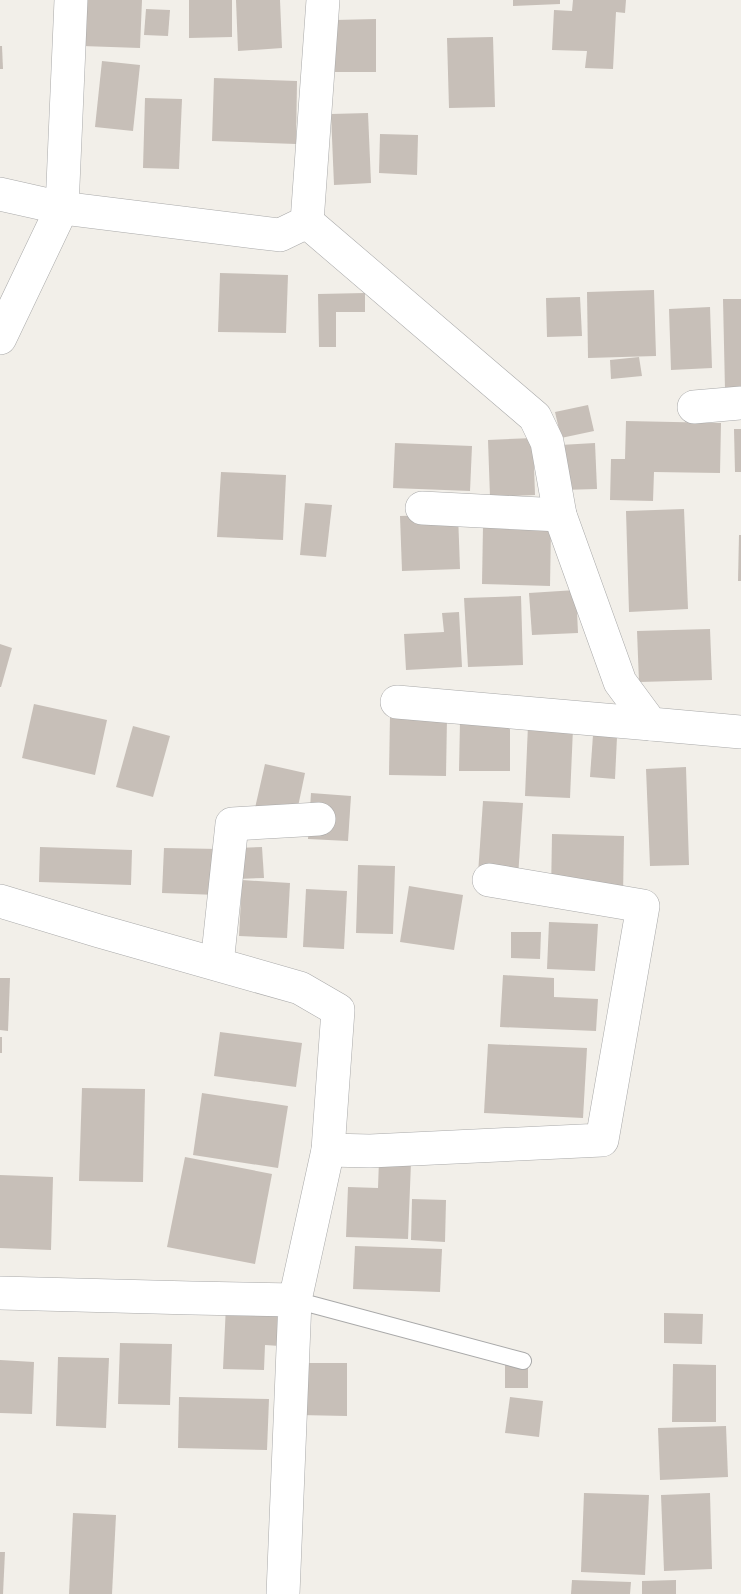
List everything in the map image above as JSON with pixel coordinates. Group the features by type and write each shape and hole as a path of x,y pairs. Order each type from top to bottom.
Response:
{"street":[{"path":"0,338 62,208 71,0"},
{"path":"307,222 323,0"},
{"path":"0,194 62,208 280,235 307,222"},
{"path":"307,222 535,417 547,442 560,515 620,682 651,724"},
{"path":"694,407 741,403"},
{"path":"422,507 560,515"},
{"path":"397,702 741,732"},
{"path":"217,964 232,824 319,819"},
{"path":"328,1150 370,1151 602,1140 643,906 489,880"},
{"path":"0,901 300,988 338,1010 328,1150 295,1300 283,1594"},
{"path":"0,1293 295,1300"}],"lane":[{"path":"295,1300 523,1361"}],"building":[{"path":"83,0 142,0 140,48 82,46"},
{"path":"189,0 232,0 232,37 189,38"},
{"path":"236,0 280,0 282,48 238,51"},
{"path":"513,0 560,0 560,4 513,6"},
{"path":"573,0 626,0 625,13 616,12 613,69 585,68 587,51 552,50 554,10 572,11"},
{"path":"146,9 170,10 168,36 144,35"},
{"path":"376,19 376,72 335,72 335,20"},
{"path":"493,37 495,107 449,108 447,38"},
{"path":"0,46 2,46 3,69 0,69"},
{"path":"102,61 140,65 133,131 95,127"},
{"path":"214,78 297,81 296,144 212,141"},
{"path":"145,98 182,99 179,169 143,168"},
{"path":"368,113 371,183 334,185 331,114"},
{"path":"380,134 418,135 417,175 379,173"},
{"path":"220,273 288,275 286,333 218,332"},
{"path":"654,290 656,356 588,358 587,292"},
{"path":"365,293 365,312 336,312 336,347 319,347 318,294"},
{"path":"580,297 582,336 547,337 546,298"},
{"path":"723,299 741,299 741,390 725,390"},
{"path":"710,307 712,368 671,370 669,309"},
{"path":"639,357 642,376 611,379 610,360"},
{"path":"588,405 594,431 561,438 555,412"},
{"path":"626,421 721,423 720,473 654,472 653,501 610,500 611,459 625,459"},
{"path":"734,429 741,429 741,472 735,472"},
{"path":"533,438 535,495 490,497 488,440"},
{"path":"395,443 472,446 470,491 393,488"},
{"path":"595,443 597,489 561,490 560,445"},
{"path":"221,472 286,475 283,540 217,537"},
{"path":"305,503 332,505 326,557 300,555"},
{"path":"684,509 688,609 629,612 626,511"},
{"path":"458,514 460,569 402,571 400,516"},
{"path":"483,526 551,527 550,586 482,584"},
{"path":"739,535 741,535 741,581 738,581"},
{"path":"576,590 578,633 532,635 529,593"},
{"path":"521,596 523,665 468,667 464,598"},
{"path":"459,612 462,667 406,670 404,634 444,632 442,613"},
{"path":"710,629 712,680 639,682 637,631"},
{"path":"0,644 12,648 1,687 0,687"},
{"path":"34,704 107,720 95,775 22,758"},
{"path":"390,715 447,717 446,776 389,775"},
{"path":"460,722 510,723 510,771 459,771"},
{"path":"528,725 573,728 570,798 525,796"},
{"path":"133,726 170,736 153,797 116,787"},
{"path":"593,735 617,737 615,779 590,777"},
{"path":"265,764 305,773 294,826 253,817"},
{"path":"686,767 689,865 650,866 646,769"},
{"path":"311,793 351,796 348,841 308,839"},
{"path":"483,801 523,803 518,877 478,874"},
{"path":"552,834 624,836 623,896 551,894"},
{"path":"40,847 132,850 131,885 39,882"},
{"path":"262,847 264,878 237,879 236,848"},
{"path":"164,848 220,849 218,895 162,893"},
{"path":"358,865 395,866 393,934 356,933"},
{"path":"242,880 290,883 287,938 239,936"},
{"path":"409,886 463,895 454,950 400,942"},
{"path":"306,889 347,891 344,949 303,947"},
{"path":"549,922 598,924 595,971 547,969"},
{"path":"511,932 541,932 540,959 511,958"},
{"path":"503,975 554,978 554,997 598,999 596,1031 500,1027"},
{"path":"0,978 10,978 8,1031 0,1030"},
{"path":"220,1032 302,1043 296,1087 214,1076"},
{"path":"0,1037 2,1037 2,1053 0,1053"},
{"path":"488,1044 587,1048 583,1118 484,1113"},
{"path":"82,1088 145,1089 143,1182 79,1181"},
{"path":"202,1093 288,1106 278,1168 193,1155"},
{"path":"185,1157 272,1174 255,1264 167,1247"},
{"path":"379,1160 411,1162 408,1239 346,1237 348,1187 378,1188"},
{"path":"0,1175 53,1177 51,1250 0,1248"},
{"path":"412,1199 446,1200 445,1242 411,1240"},
{"path":"355,1246 442,1249 440,1292 353,1289"},
{"path":"226,1305 282,1307 280,1346 265,1345 264,1370 223,1369"},
{"path":"664,1313 703,1314 702,1344 664,1343"},
{"path":"120,1343 172,1344 170,1405 118,1404"},
{"path":"58,1357 109,1358 106,1428 56,1426"},
{"path":"0,1360 34,1362 32,1414 0,1413"},
{"path":"505,1360 528,1360 528,1388 505,1388"},
{"path":"300,1363 347,1363 347,1416 299,1415"},
{"path":"673,1364 716,1365 716,1422 672,1422"},
{"path":"179,1397 269,1399 267,1450 178,1448"},
{"path":"510,1397 543,1401 539,1437 505,1433"},
{"path":"726,1426 728,1477 660,1480 658,1428"},
{"path":"584,1493 649,1495 645,1575 581,1572"},
{"path":"710,1493 712,1569 664,1571 661,1495"},
{"path":"73,1513 116,1515 112,1594 69,1594"},
{"path":"0,1552 5,1552 3,1594 0,1594"},
{"path":"572,1580 631,1582 630,1594 571,1594"},
{"path":"676,1580 676,1594 642,1594 642,1581"}]}
